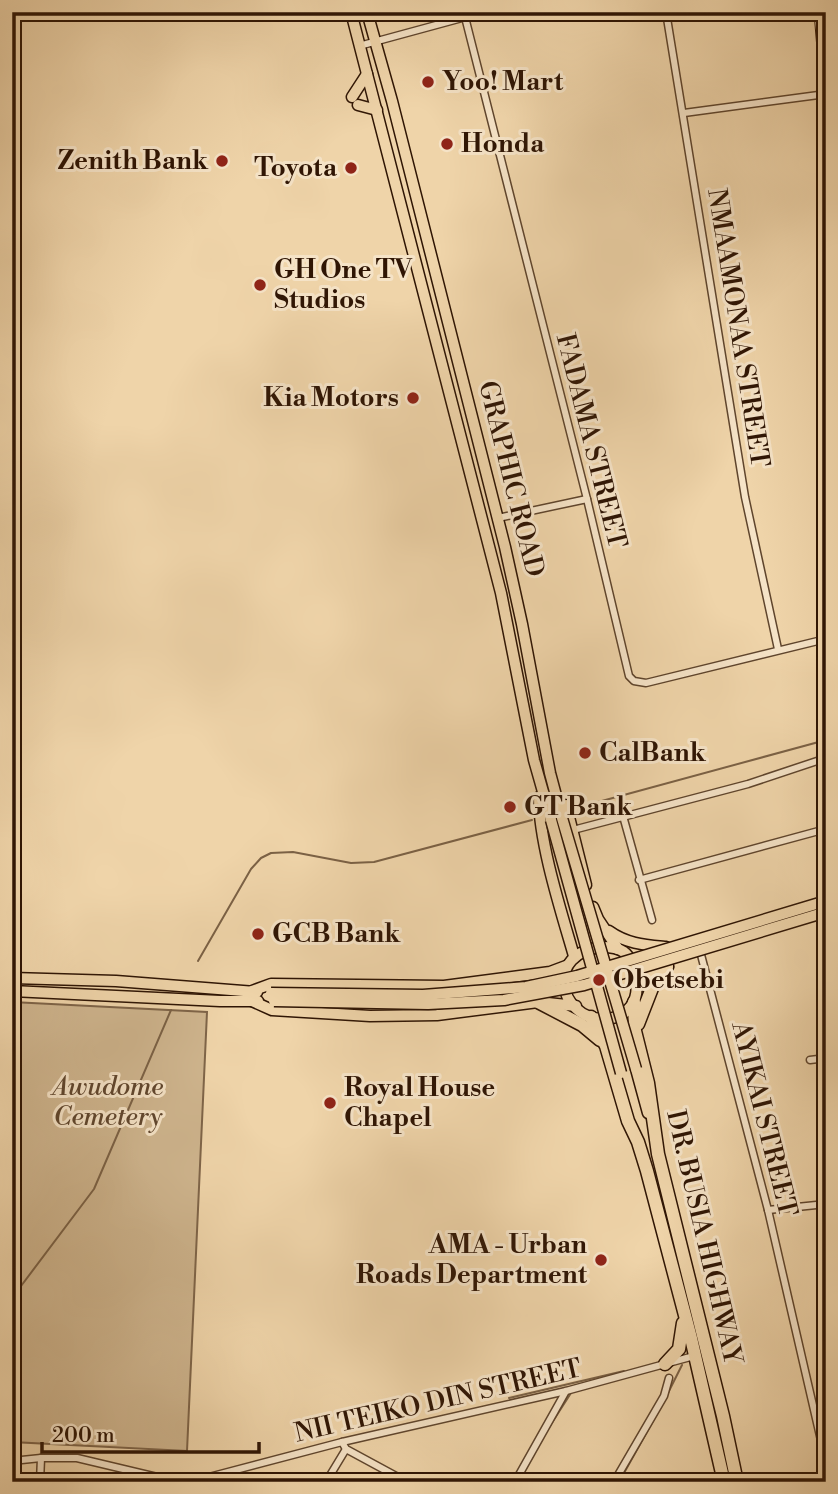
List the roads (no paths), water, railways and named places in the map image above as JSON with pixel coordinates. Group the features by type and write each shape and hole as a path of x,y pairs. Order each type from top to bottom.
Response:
{"highway":[{"path":"635,1031 654,983 667,967"},
{"path":"538,1002 582,1025 606,1046"},
{"name":"DR. BUSIA HIGHWAY","path":"635,1002 635,1031 648,1083 655,1139 705,1343 701,1349 703,1366 727,1438 737,1482"},
{"name":"DR. BUSIA HIGHWAY","path":"591,1017 606,1046 628,1121 638,1143 724,1482"},
{"path":"665,1364 680,1349 683,1328 681,1305"}],"main road":[{"name":"GRAPHIC ROAD","path":"351,12 501,593 534,760 549,793 566,806 588,891 602,925 623,952"},
{"name":"GRAPHIC ROAD","path":"367,12 498,518 522,624 549,793"},
{"path":"367,74 355,101 377,110"},
{"name":"GRAPHIC ROAD","path":"549,793 539,797 539,807 570,961"},
{"path":"549,793 636,1069 655,1139"},
{"path":"557,819 638,1143"},
{"path":"252,996 271,984 444,986 550,972 595,947 623,952 666,947 804,911 826,902"},
{"path":"581,981 826,902"},
{"path":"12,990 209,1000 252,996 438,994 513,989 581,981 826,914"},
{"path":"637,983 700,951 826,914"},
{"path":"602,925 620,938 635,944 666,947"},
{"path":"570,961 565,987 576,1006 591,1017 612,1018 625,1012 635,1002 637,983 623,952"},
{"path":"12,978 209,987 252,996 272,1010 397,1016 538,1002 576,1006"}],"street":[{"path":"359,46 484,12"},
{"name":"NMAAMONAA STREET","path":"666,12 743,484 778,649"},
{"path":"684,113 826,96 819,12"},
{"name":"FADAMA STREET","path":"466,17 587,499 627,672 634,681 646,683 826,639"},
{"path":"498,518 587,499"},
{"path":"573,830 748,784 826,758"},
{"path":"623,816 652,920"},
{"path":"639,880 826,829"},
{"name":"AYIKAI STREET","path":"700,951 768,1210 826,1462"},
{"path":"810,1060 826,1058"},
{"path":"768,1210 826,1204"},
{"name":"NII TEIKO DIN STREET","path":"190,1482 566,1391 694,1356"},
{"path":"614,1482 664,1396 669,1378"},
{"path":"515,1482 566,1391"},
{"path":"326,1482 344,1446 407,1482"},
{"path":"40,1482 41,1458"},
{"path":"12,1461 41,1458 87,1460 178,1482"}],"waterway":[{"path":"576,808 826,740"},
{"path":"198,961 251,869 261,858 271,853 293,852 351,863 374,862 532,820"},
{"path":"12,1298 94,1189 171,1010"},
{"path":"667,1395 682,1365"},
{"path":"509,1398 624,1371"},
{"path":"546,1432 571,1393"},
{"path":"619,1482 663,1403"}],"place":[{"name":"Yoo! Mart","path":"428,82"},
{"name":"Honda","path":"447,144"},
{"name":"Zenith Bank","path":"222,161"},
{"name":"Toyota","path":"351,168"},
{"name":"GH One TV Studios","path":"260,285"},
{"name":"Kia Motors","path":"413,398"},
{"name":"CalBank","path":"585,753"},
{"name":"GT Bank","path":"510,807"},
{"name":"GCB Bank","path":"258,934"},
{"name":"Obetsebi","path":"599,980"},
{"name":"Royal House Chapel","path":"330,1103"},
{"name":"AMA - Urban Roads Department","path":"601,1260"}],"park label":[{"name":"Awudome Cemetery","path":"108,1102"}]}
